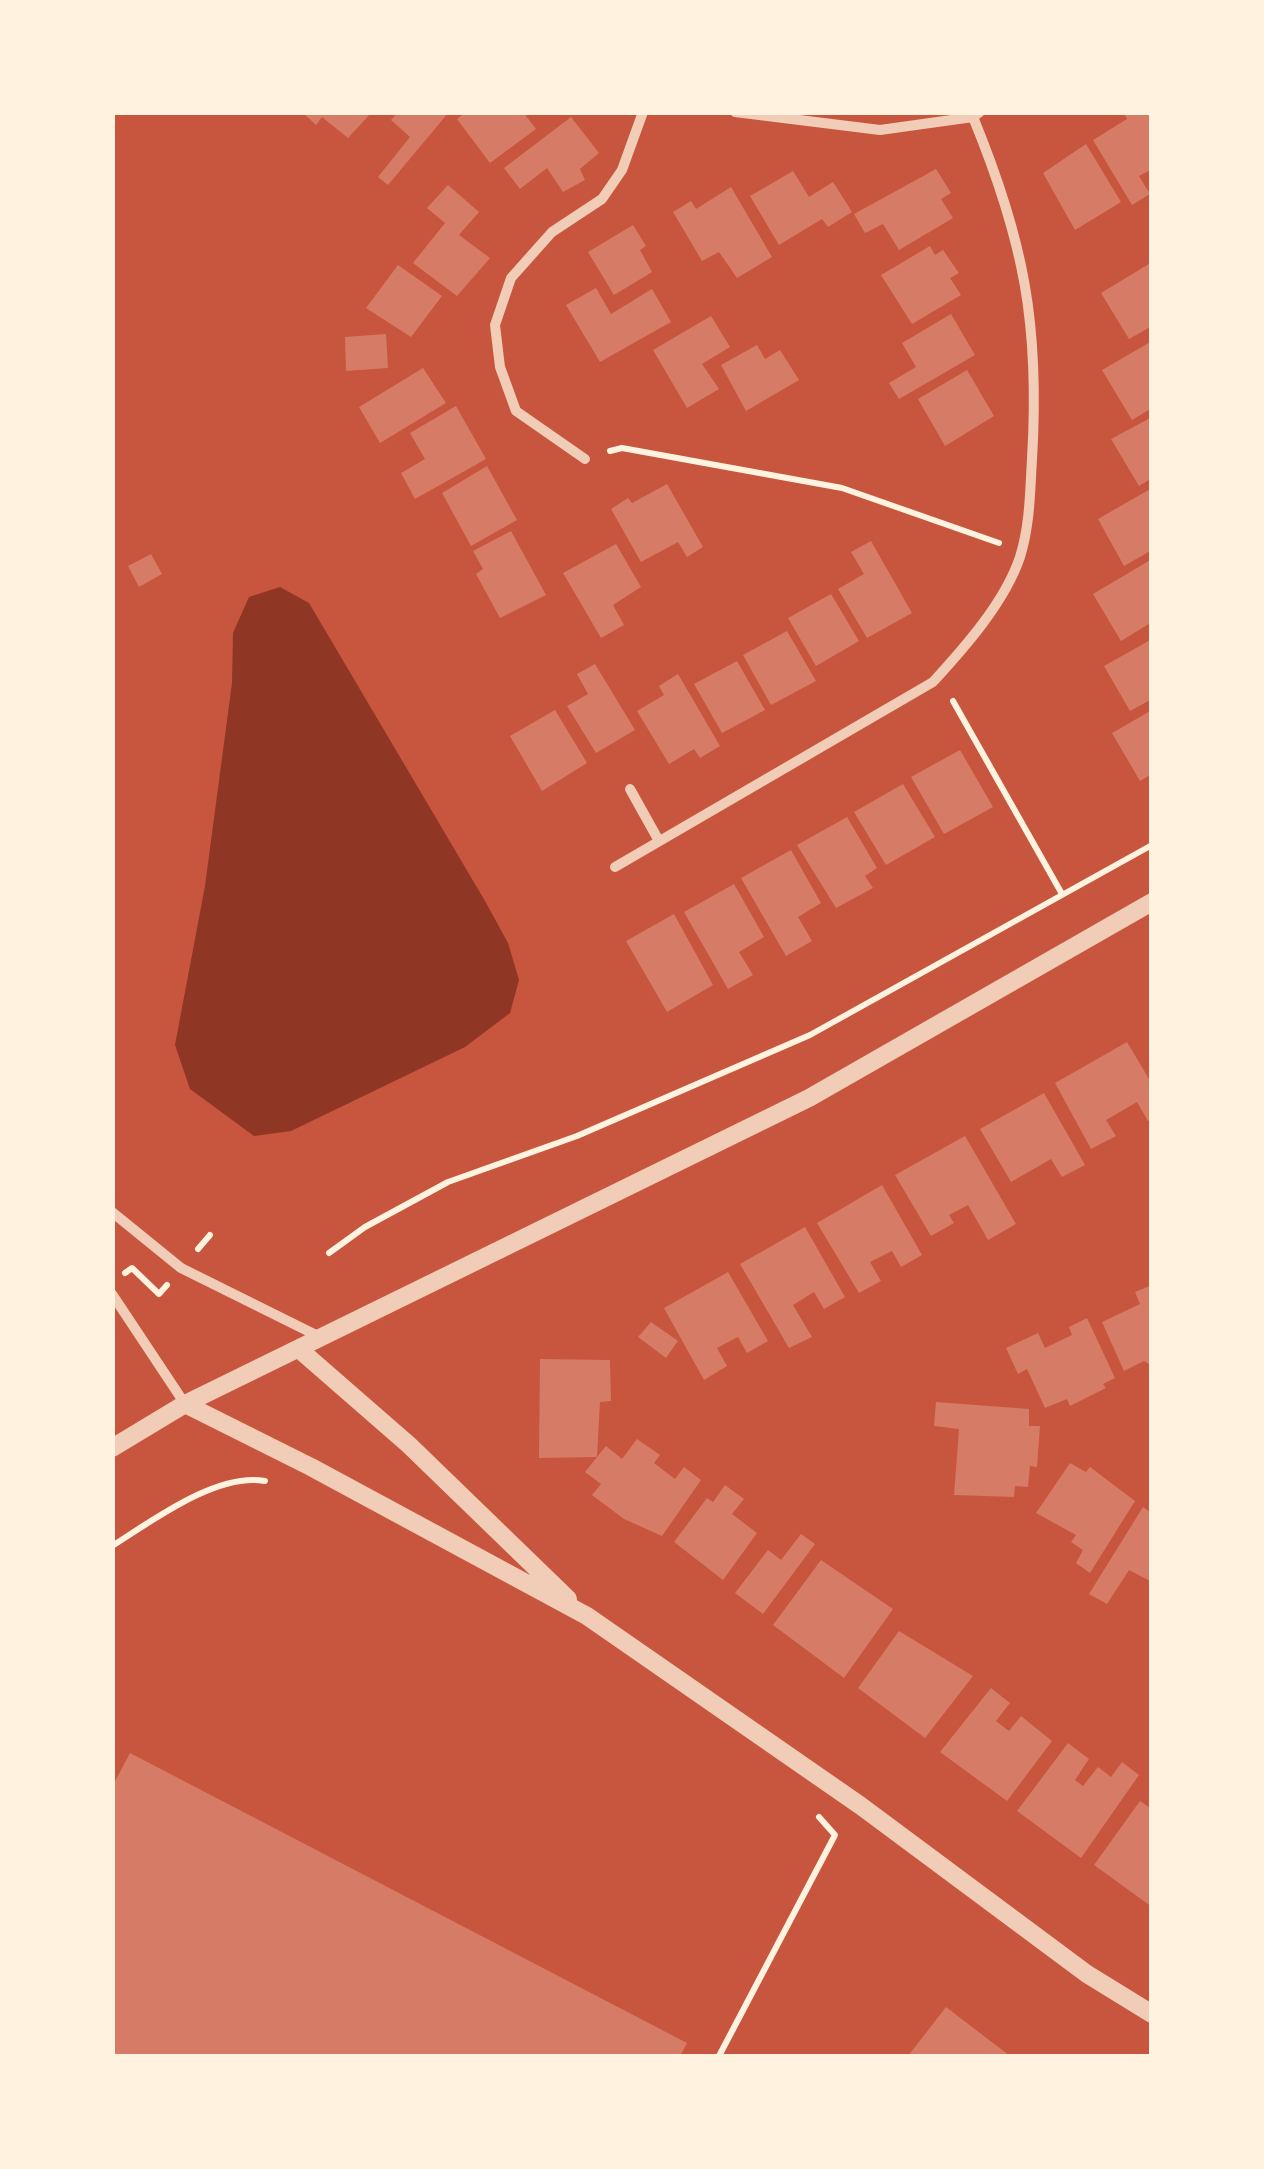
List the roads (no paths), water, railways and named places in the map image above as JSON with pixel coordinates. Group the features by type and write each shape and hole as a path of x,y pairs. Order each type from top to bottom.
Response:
{"street":[{"path":"585,460 516,411 500,367 495,325 511,278 552,232 602,199 622,170 643,112"},
{"path":"616,867 933,682 957,656 1018,561 1030,506 1033,333 1023,258 976,115 880,130 736,112"},
{"path":"630,789 660,841"},
{"path":"112,1448 185,1404 810,1098 1152,902"},
{"path":"112,1212 181,1268 324,1338"},
{"path":"112,1294 185,1404 312,1467 587,1616 861,1806 1086,1974 1152,2014"},
{"path":"300,1350 409,1445 587,1616"}]}
